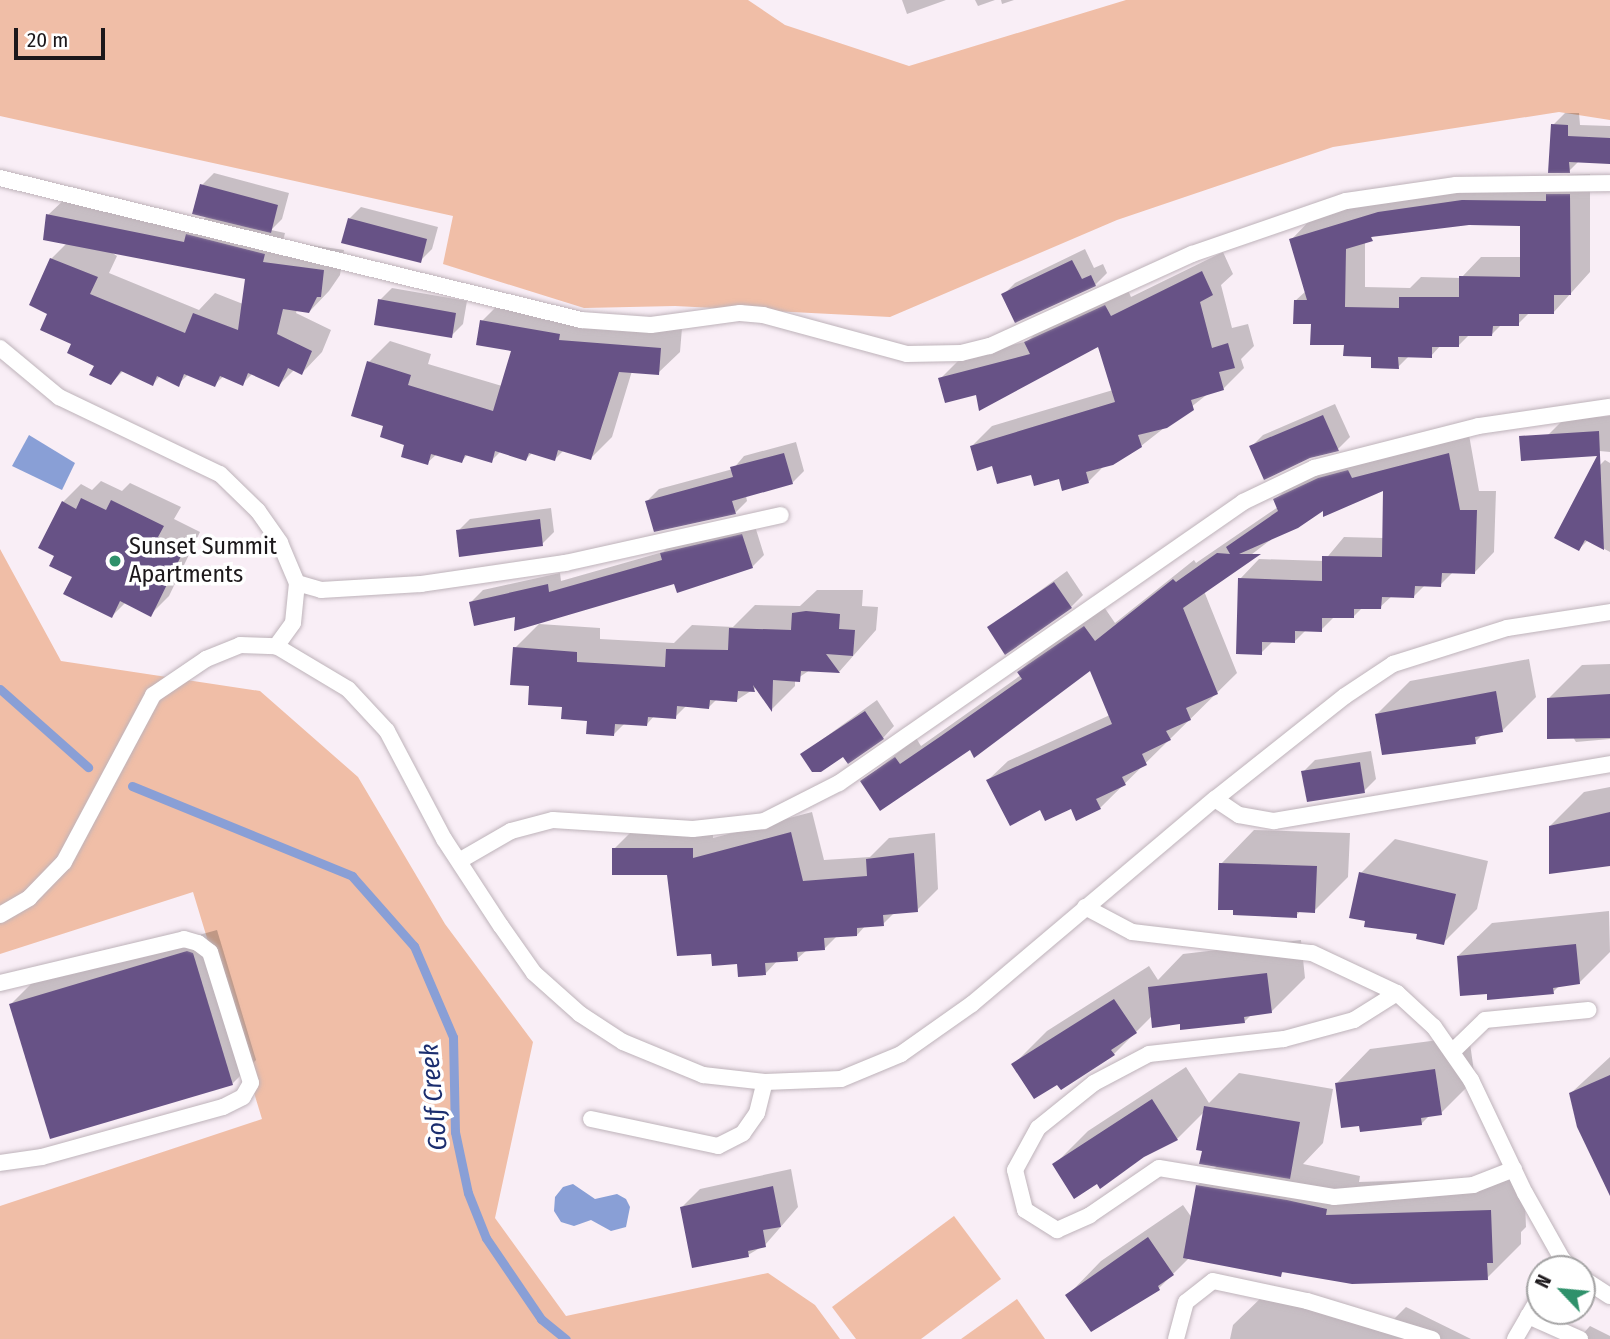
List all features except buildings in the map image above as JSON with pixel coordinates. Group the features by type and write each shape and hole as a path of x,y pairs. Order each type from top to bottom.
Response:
{"lane":[{"path":"0,178 581,320 651,325 740,313 763,315 906,354 961,353 990,346 1192,254 1346,201 1456,185 1610,183"},
{"path":"0,348 59,397 219,474 258,511 280,543 297,583 293,623 276,646"},
{"path":"459,861 511,831 554,820 693,829 764,821 839,783 1242,502 1314,468 1466,429 1610,407"},
{"path":"297,583 321,590 447,580 565,564 781,515"},
{"path":"0,915 29,898 64,862 153,695 206,659 240,645 276,646 348,689 387,731 459,861 534,973 580,1014 624,1042 703,1075 765,1082 841,1079 901,1054 972,1004 1215,799 1345,696 1393,664 1507,628 1610,612"},
{"path":"1215,799 1239,815 1275,821 1610,764"},
{"path":"1085,907 1132,932 1312,953 1397,993 1434,1027 1490,1114 1557,1255"},
{"path":"0,983 184,939 198,943 210,952 251,1083 243,1097 223,1107 42,1157 0,1163"},
{"path":"1397,993 1354,1020 1284,1039 1149,1054 1094,1083 1038,1128 1016,1170 1024,1210 1057,1230 1090,1215 1159,1168 1334,1197 1473,1185 1514,1169"},
{"path":"1452,1052 1485,1020 1589,1010"},
{"path":"591,1119 718,1146 743,1133 757,1113 765,1082"},
{"path":"1176,1339 1186,1302 1213,1281 1307,1301 1432,1339"},
{"path":"1515,1339 1526,1319"},
{"path":"1550,1325 1580,1339"}],"shaded area":[{"path":"0,0 748,0 785,25 909,66 1126,0 1610,0 1610,120 1559,112 1333,147 1117,220 890,317 675,306 584,308 443,264 453,216 0,116"},
{"path":"0,549 61,661 260,691 358,777 445,924 533,1042 495,1218 566,1316 768,1273 815,1305 840,1339 0,1339 0,1206 262,1119 193,892 0,954"},
{"path":"954,1216 1001,1279 921,1339 856,1339 832,1307"},
{"path":"1017,1299 1045,1339 961,1339"}],"water":[{"path":"29,435 75,463 62,490 12,466"},
{"path":"573,1184 595,1199 617,1194 626,1199 630,1207 626,1227 611,1231 591,1220 574,1226 561,1222 554,1211 555,1197 563,1187"}],"waterway":[{"name":"Golf Creek","path":"0,689 88,767"},
{"name":"Golf Creek","path":"132,786 352,876 414,946 453,1037 455,1132 468,1193 486,1238 541,1319 566,1339"}],"place":[{"name":"Sunset Summit Apartments","path":"115,561"}]}
